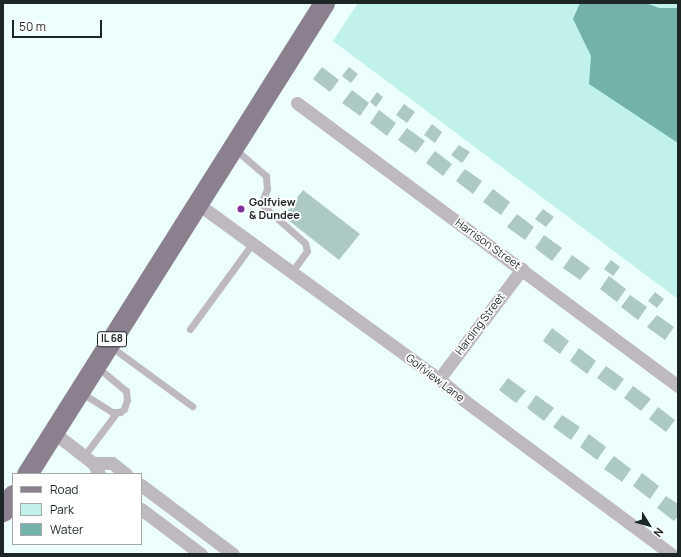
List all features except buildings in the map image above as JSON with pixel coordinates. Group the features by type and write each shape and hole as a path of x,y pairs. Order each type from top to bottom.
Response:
{"main road":[{"name":"IL 68","path":"27,473 324,3"},
{"path":"3,511 12,497"}],"street":[{"name":"Harrison Street","path":"297,103 678,386"},
{"name":"Golfview Lane","path":"198,204 439,379 465,401 671,554"},
{"name":"Harding Street","path":"439,379 522,269"},
{"path":"53,432 91,467 112,463 125,473"},
{"path":"142,486 233,554"},
{"path":"142,509 201,554"},
{"path":"174,534 186,518"}],"lane":[{"path":"233,147 266,176 267,189 261,204 304,243 308,251 291,273"},
{"path":"190,329 252,244"},
{"path":"108,345 192,406"},
{"path":"91,467 117,412 127,404 126,391 95,366"},
{"path":"79,391 117,412"}],"green space":[{"path":"358,3 678,3 678,299 333,41"}],"water":[{"path":"580,3 646,3 659,8 678,8 678,143 589,84 591,56 573,19"}],"place":[{"name":"Golfview & Dundee","path":"241,209"}]}
